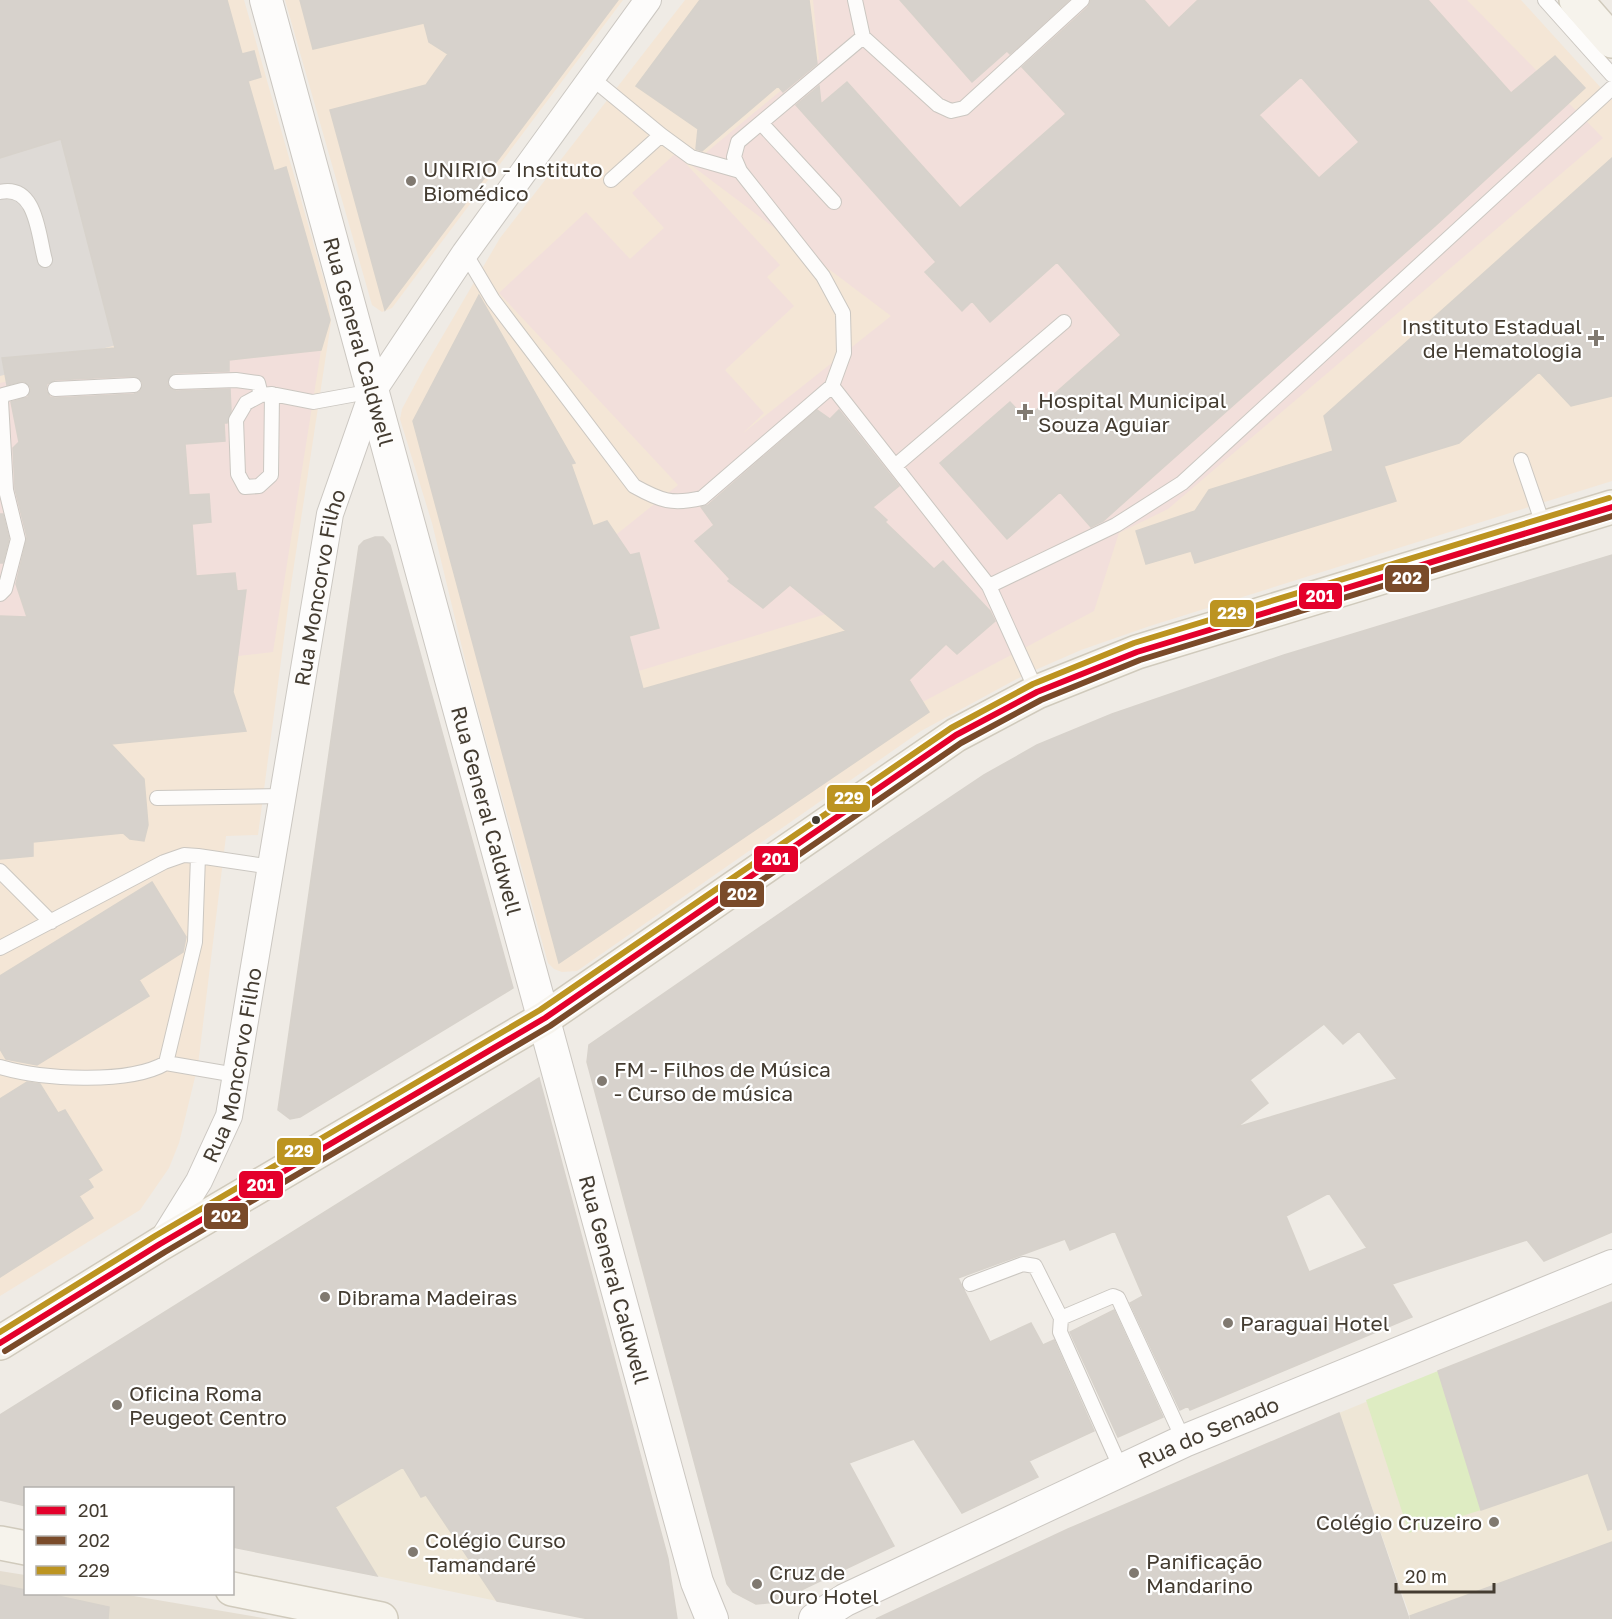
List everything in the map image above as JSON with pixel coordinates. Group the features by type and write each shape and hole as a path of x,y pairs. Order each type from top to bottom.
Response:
{"main road":[{"path":"1576,0 1612,41"},
{"path":"0,1343 160,1244 545,1018 956,735 1037,692 1137,652 1612,507"},
{"path":"0,1543 24,1548"},
{"path":"234,1589 381,1619"}],"street":[{"name":"Rua General Caldwell","path":"266,0 698,1582 712,1619"},
{"name":"Rua Moncorvo Filho","path":"160,1244 199,1180 230,1116 330,514 373,391 465,253 594,79 648,0"},
{"name":"Rua do Senado","path":"814,1619 844,1599 1184,1441 1612,1266"}],"lane":[{"path":"855,0 863,37 938,105 951,111 964,108 1082,0"},
{"path":"1545,0 1612,75"},
{"path":"465,253 493,300 634,486 658,500 679,504 702,498 832,386 844,353 843,313 823,276 740,171 734,157 738,142 863,37"},
{"path":"594,79 691,157 740,171"},
{"path":"989,586 1116,525 1182,483 1612,88"},
{"path":"761,123 834,202"},
{"path":"611,180 661,135"},
{"path":"0,192 9,190 21,194 30,202 45,260"},
{"path":"895,466 1064,322"},
{"path":"176,382 236,380 258,383 266,395 271,475 259,486 245,487 238,474 236,420 246,403 266,395 313,402 373,391"},
{"path":"55,389 134,385"},
{"path":"832,386 989,586 1037,692"},
{"path":"0,594 6,589 18,539 3,490 2,400 3,394 22,390"},
{"path":"1521,460 1544,527"},
{"path":"157,798 283,796"},
{"path":"0,948 164,862 184,855 272,867"},
{"path":"166,1063 195,942 198,856"},
{"path":"0,872 51,922"},
{"path":"0,1067 69,1079 138,1073 155,1069 166,1063 236,1075"},
{"path":"970,1284 1023,1264 1035,1266 1061,1318 1060,1332 1122,1470"},
{"path":"1061,1318 1113,1296 1118,1298 1184,1441"}],"shaded area":[{"path":"0,0 244,0 327,291 331,322 291,585 258,835 226,836 198,1065 179,1143 169,1168 140,1210 0,1296"},
{"path":"285,0 623,0 392,308 382,312 372,305"},
{"path":"685,0 1521,0 1612,100 1612,481 1150,626 1081,650 1026,674 921,731 577,971 562,972 554,969 548,963 473,693 432,523 400,419 402,409 425,366 500,238"},
{"name":"Hospital Municipal Souza Aguiar","path":"813,0 1467,0 1603,138 1168,509 1119,533 1094,611 917,705 859,604 619,677 602,546 678,485 499,293 586,212 630,259 664,228 632,193 676,153 780,265 767,277 794,306 725,370 764,413 742,434 891,316 691,165 819,59"},
{"path":"83,127 135,340 0,376 0,151"},
{"path":"321,350 273,652 148,666 0,670 0,383 23,378"},
{"name":"Colégio Cruzeiro","path":"1578,1315 1612,1425 1612,1619 1411,1619 1339,1413"},
{"name":"Colégio Curso Tamandaré","path":"403,1467 421,1497 426,1495 497,1601 377,1576 335,1507"},
{"path":"0,1571 24,1575 24,1595 128,1595 269,1619 0,1619"}],"green space":[{"path":"1438,1371 1481,1510 1409,1533 1366,1400"}],"building":[{"path":"0,0 227,0 242,54 254,51 261,77 248,81 274,171 286,167 330,320 321,350 229,360 229,371 175,373 167,382 169,387 176,391 230,389 231,411 227,423 224,423 225,441 185,444 189,495 209,494 211,522 192,524 196,576 235,573 237,591 246,590 233,692 246,731 111,744 144,779 148,825 144,841 130,839 123,833 33,842 33,856 0,859 0,616 27,617 16,584 27,537 15,489 13,448 19,442 11,402 28,397 31,388 24,381 7,385 2,358 115,348 61,139 0,158","holes":["134,376 141,380 143,385 139,392 134,394 55,398 50,397 46,390 47,384 55,380"]},
{"path":"300,0 618,0 385,310 330,110 426,85 448,54 429,42 424,23 313,49"},
{"path":"700,0 809,0 817,64 783,92 778,86 702,151 696,149 698,129 636,86"},
{"path":"900,0 1069,0 1010,54 1007,51 972,82"},
{"path":"1091,0 1144,0 1169,28 1198,0 1428,0 1511,93 1555,56 1585,88 1435,226 1103,521 1091,527 1060,492 1007,539 940,463 1010,402 1026,419 1121,335 1057,262 990,322 972,301 962,311 925,272 936,262 796,105 819,86 821,104 847,82 960,208 1066,114 1022,67 1088,7","holes":["1301,77 1359,142 1319,178 1259,115"]},
{"path":"1612,158 1612,396 1571,406 1539,372 1459,443 1384,466 1396,501 1195,563 1191,551 1146,564 1136,531 1195,511 1209,490 1333,451 1324,416"},
{"path":"479,295 575,463 571,464 593,526 607,521 630,555 639,553 659,628 629,636 643,689 846,631 790,585 763,608 728,581 730,579 695,541 714,525 701,507 708,505 817,410 830,419 839,410 899,486 873,507 887,520 885,522 934,569 943,561 990,611 995,621 957,654 946,644 909,680 929,712 559,963 413,421"},
{"path":"0,514 3,514 9,539 3,563 0,563"},
{"path":"383,537 390,545 513,988 300,1117 290,1119 278,1110 347,628 359,546 364,541"},
{"path":"1612,555 1612,1232 1544,1261 1527,1240 1392,1284 1412,1317 1190,1410 1188,1406 1180,1410 1130,1303 1143,1296 1115,1231 1070,1250 1065,1239 958,1278 990,1342 1031,1323 1043,1345 1054,1340 1094,1431 1029,1461 1038,1477 962,1513 914,1439 849,1463 894,1546 776,1602 756,1604 733,1592 727,1584 587,1062 589,1045 891,837 984,775 1037,745 1112,714 1284,655","holes":["1324,1024 1343,1044 1359,1031 1397,1079 1237,1127 1268,1103 1250,1080","1329,1193 1367,1248 1309,1272 1286,1216"]},
{"path":"152,882 186,937 183,952 139,980 149,996 37,1065 6,1059 0,1049 0,976"},
{"path":"539,1078 668,1559 677,1619 589,1619 497,1601 426,1495 421,1497 403,1467 335,1507 377,1576 234,1547 234,1487 24,1487 24,1506 0,1500 0,1415"},
{"path":"27,1082 40,1084 58,1113 65,1110 102,1170 88,1179 93,1187 79,1196 93,1218 0,1277 0,1099"},
{"path":"1612,1302 1612,1529 1608,1530 1588,1473 1481,1510 1438,1371"},
{"path":"1114,1310 1163,1417 1118,1437 1070,1332"},
{"path":"1339,1413 1409,1619 876,1619 1068,1529"},
{"path":"1612,1542 1612,1619 1411,1619 1410,1616"},
{"path":"0,1585 24,1590 24,1595 53,1595 109,1607 108,1619 0,1619"}],"transit line":[{"name":"229","path":"0,1332 155,1236 540,1010 951,728 1033,684 1134,643 1609,498"},
{"name":"201","path":"0,1343 160,1244 545,1018 956,735 1037,692 1137,652 1612,507"},
{"name":"202","path":"5,1351 165,1252 550,1026 961,743 1041,700 1140,660 1612,516"}],"place":[{"name":"UNIRIO - Instituto Biomédico","path":"411,181"},
{"name":"Instituto Estadual de Hematologia","path":"1596,338"},
{"name":"Hospital Municipal Souza Aguiar","path":"1025,412"},
{"name":"FM - Filhos de Música - Curso de música","path":"602,1081"},
{"name":"Dibrama Madeiras","path":"325,1297"},
{"name":"Paraguai Hotel","path":"1228,1323"},
{"name":"Oficina Roma Peugeot Centro","path":"117,1405"},
{"name":"Colégio Cruzeiro","path":"1494,1522"},
{"name":"Colégio Curso Tamandaré","path":"413,1552"},
{"name":"Panificação Mandarino","path":"1134,1573"},
{"name":"Cruz de Ouro Hotel","path":"757,1584"}]}
